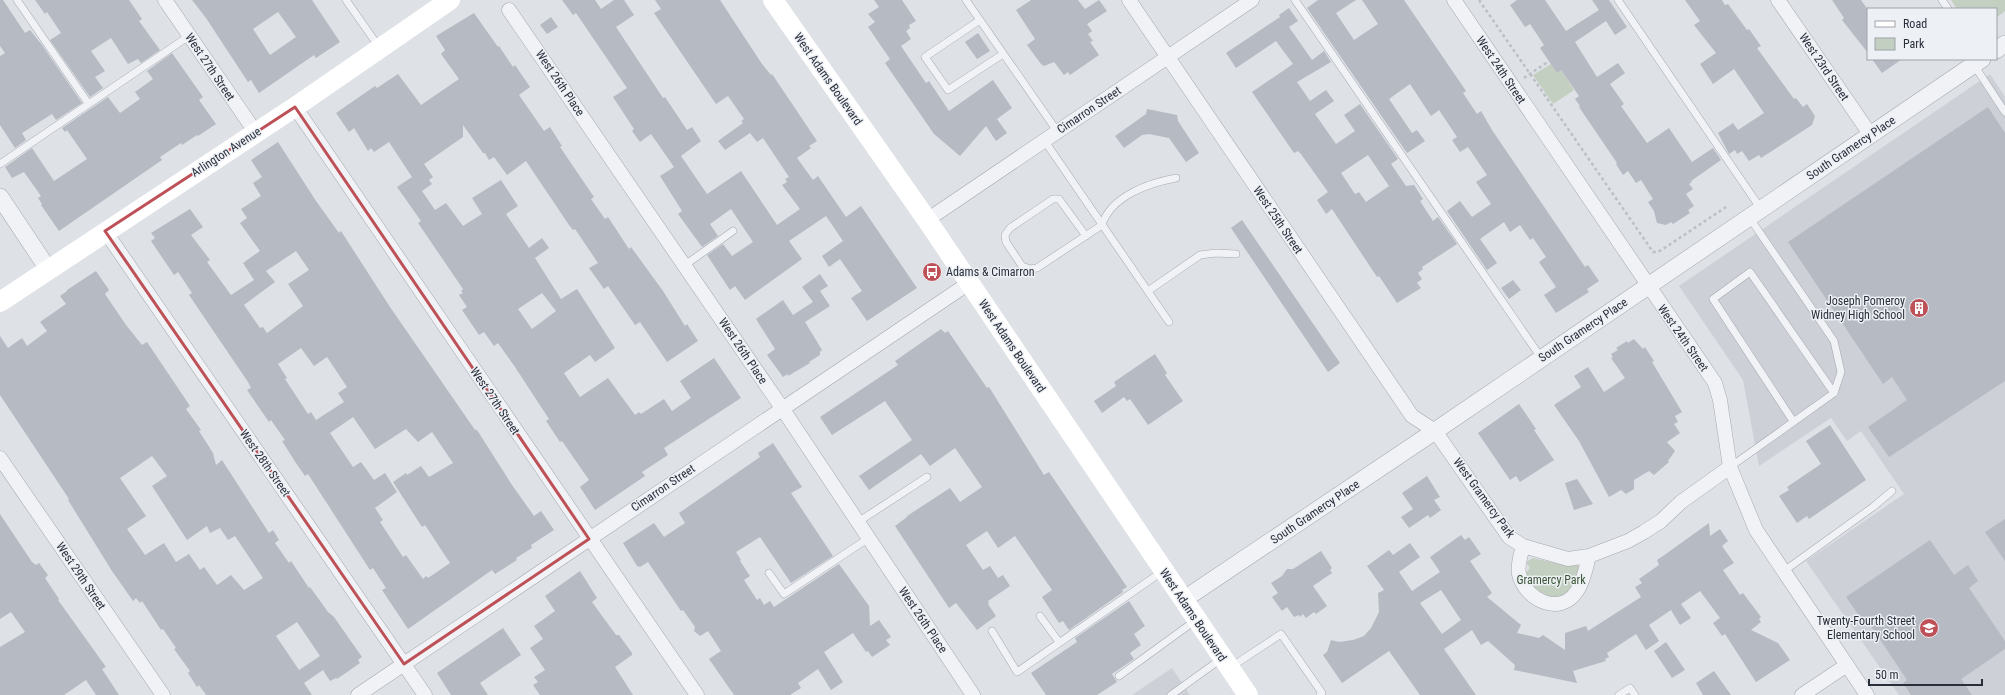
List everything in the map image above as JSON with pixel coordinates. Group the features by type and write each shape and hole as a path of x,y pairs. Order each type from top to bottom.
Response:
{"main road":[{"name":"Arlington Avenue","path":"0,302 105,231 295,108 450,0"},
{"name":"West Adams Boulevard","path":"773,0 927,220 1248,695"}],"street":[{"name":"West 27th Street","path":"165,0 256,133"},
{"name":"West 25th Street","path":"1129,0 1412,416 1436,431"},
{"name":"Cimarron Street","path":"927,220 1252,0"},
{"name":"West 24th Street","path":"1454,0 1715,383 1720,400 1730,467 1756,530 1867,695"},
{"name":"West 23rd Street","path":"1778,0 1870,134"},
{"name":"West 26th Place","path":"509,10 782,408 973,695"},
{"name":"South Gramercy Place","path":"1183,600 1436,431 1870,134 1980,61"},
{"name":"West 27th Street","path":"295,108 697,695"},
{"path":"0,197 48,269"},
{"name":"West 28th Street","path":"105,231 425,695"},
{"name":"Cimarron Street","path":"358,695 969,283"},
{"name":"West Gramercy Park","path":"1436,431 1509,536 1523,546 1568,559 1589,556 1628,541 1644,532 1661,521 1680,502 1730,467"},
{"name":"West 29th Street","path":"0,458 163,695"},
{"path":"1523,546 1518,573 1525,587 1532,597 1537,600 1554,604 1571,598 1577,592 1589,556"},
{"path":"1802,695 1847,665"}],"lane":[{"path":"17,0 88,103"},
{"path":"346,0 380,48"},
{"path":"966,0 1057,131"},
{"path":"1295,0 1542,359"},
{"path":"1618,0 1755,213 1834,341 1841,372 1834,393 1730,467"},
{"path":"980,20 926,57 948,90 1003,54"},
{"path":"0,164 189,36"},
{"path":"1980,61 2005,112"},
{"path":"1044,140 1169,322"},
{"path":"1086,236 1059,199 1053,199 1010,228 1005,235 1006,242 1022,266 1030,269 1037,268 1086,236 1102,225 1106,214 1126,196 1153,182 1176,178"},
{"path":"685,265 733,231"},
{"path":"1148,291 1200,255 1216,253 1236,254"},
{"path":"1793,422 1713,299 1750,272 1834,393"},
{"path":"858,522 927,477"},
{"path":"1784,571 1873,507 1892,491"},
{"path":"769,573 784,594 869,538"},
{"path":"992,630 1017,672 1163,571"},
{"path":"1040,616 1059,642"},
{"path":"1119,676 1197,620"},
{"path":"1171,695 1226,663 1281,634 1322,694 1320,695"},
{"path":"1619,695 1630,688 1635,695"}],"path":[{"path":"1479,0 1653,252 1658,252 1726,207"},
{"path":"1512,86 1549,61"}],"highlighted area":[{"path":"295,107 589,539 404,664 105,231"}],"shaded area":[{"name":"Joseph Pomeroy Widney High School","path":"1990,74 2005,97 2005,695 1899,695 1806,561 1904,494 1861,431 1847,441 1831,418 1759,466 1743,380 1679,286"},
{"path":"1172,668 1190,695 1132,695"}],"green space":[{"path":"1951,0 2005,0 2005,11 1997,17 1997,8 1956,8"},
{"path":"1551,64 1557,73 1561,70 1574,90 1553,104 1533,75"},
{"name":"Gramercy Park","path":"1533,558 1555,563 1576,564 1580,568 1570,593 1551,599 1529,586 1526,572 1530,568 1526,562"}],"building":[{"path":"0,0 3,0 25,33 30,30 42,45 82,103 56,120 52,114 22,133 26,140 15,148 0,125 0,56 5,53 0,46"},
{"path":"35,0 129,0 142,19 139,21 160,50 141,63 138,59 128,64 111,38 91,51 105,71 95,77 103,88 90,97 50,40 61,33 47,12 45,14"},
{"path":"192,0 312,0 340,42 316,58 314,55 259,93 251,80 248,82 206,18","holes":["278,12 296,37 270,55 253,29"]},
{"path":"562,0 595,0 601,9 614,0 624,0 634,15 616,27 663,98 665,97 687,130 692,127 701,141 681,156 707,194 741,171 777,225 800,209 782,185 787,182 785,179 789,177 763,138 757,142 750,133 725,150 718,141 743,123 741,121 744,119 728,96 716,104 654,13 661,9 655,0 720,0 762,64 771,75 772,74 817,141 809,146 811,148 797,158 813,180 818,176 846,217 861,206 917,288 867,321 851,298 862,291 840,259 829,267 822,256 843,241 826,216 789,241 802,259 745,300 735,286 730,290 707,255 723,244 732,256 753,242 731,209 710,224 718,236 702,247 678,214 682,211 660,176 674,167 651,134 640,142 632,131 634,129 613,97 627,88 576,13 573,15"},
{"path":"874,0 902,0 916,21 909,25 910,28 906,31 911,39 901,46 926,83 929,81 949,111 993,80 1012,108 997,119 1007,133 996,141 986,126 960,156 934,134 885,63 890,59 868,27 875,22 868,14 879,7"},
{"path":"1031,0 1078,0 1085,9 1099,0 1107,11 1087,24 1092,31 1088,34 1093,41 1090,42 1099,55 1070,75 1068,72 1064,75 1054,62 1044,66 1041,64 1027,45 1035,39 1016,10"},
{"path":"1318,0 1356,0 1336,13 1354,40 1378,24 1362,0 1404,0 1466,91 1463,93 1477,114 1481,111 1492,130 1585,267 1588,265 1599,281 1587,289 1589,292 1556,313 1544,295 1556,287 1539,262 1546,257 1533,238 1530,240 1520,225 1510,232 1504,222 1480,239 1497,263 1487,270 1447,211 1460,201 1472,217 1491,204 1476,182 1487,175 1468,147 1460,152 1452,140 1457,137 1439,110 1431,116 1410,84 1389,99 1412,133 1417,130 1425,141 1407,153 1307,8"},
{"path":"1517,0 1545,0 1566,31 1599,10 1592,0 1609,0 1627,27 1615,35 1606,21 1575,42 1597,77 1618,63 1625,73 1610,84 1624,104 1621,106 1647,143 1669,128 1692,162 1713,148 1721,160 1689,184 1693,189 1686,194 1694,206 1688,210 1690,213 1673,224 1671,222 1666,225 1657,223 1654,211 1648,202 1653,199 1641,180 1636,183 1628,171 1623,175 1616,164 1617,163 1579,107 1580,106 1575,99 1579,96 1561,70 1557,73 1540,48 1544,45 1530,24 1525,27 1510,5"},
{"path":"1685,0 1722,0 1725,5 1728,4 1761,46 1757,48 1794,99 1796,98 1803,107 1807,104 1815,116 1812,125 1761,158 1759,155 1749,161 1742,151 1737,154 1735,150 1729,154 1718,133 1733,123 1738,130 1764,113 1734,69 1713,84 1700,64 1716,53 1694,25 1700,21"},
{"path":"1832,0 1861,0 1867,9 1867,52 1842,20 1844,18"},
{"path":"1289,8 1298,21 1289,27 1312,60 1324,51 1331,62 1297,82 1310,101 1326,90 1334,101 1315,114 1336,144 1355,131 1344,115 1360,104 1398,159 1391,164 1406,186 1414,185 1423,199 1420,201 1433,221 1438,217 1457,244 1422,267 1423,269 1418,273 1422,279 1417,283 1421,288 1397,303 1379,276 1377,277 1332,209 1326,214 1317,200 1328,192 1301,154 1298,151 1294,153 1252,92 1293,64 1276,41 1236,68 1226,53 1280,17 1279,15","holes":["1368,155 1389,186 1366,202 1359,192 1355,194 1341,173"]},
{"path":"474,13 513,67 515,65 530,87 519,95 544,131 550,127 562,146 560,147 594,197 591,199 605,219 608,217 629,249 631,247 663,291 685,326 687,324 698,341 667,362 640,322 635,325 608,286 604,289 589,268 598,263 575,229 573,230 569,225 526,161 507,175 494,157 489,160 463,125 463,137 424,164 433,177 429,180 432,184 422,191 435,210 446,203 463,226 482,214 472,198 501,180 518,206 506,214 529,248 542,238 549,248 535,258 561,299 577,289 615,348 595,362 590,355 564,373 580,397 608,378 635,415 639,412 641,414 664,399 672,411 691,398 680,381 714,358 741,398 664,448 668,455 642,472 645,476 595,510 580,487 589,480 546,421 549,419 515,367 498,343 494,346 484,332 479,335 462,310 467,307 459,295 463,293 461,291 463,289 418,223 421,221 397,187 412,177 389,142 374,152 371,148 368,151 354,128 349,132 336,113 375,86 377,88 398,74 421,105 459,79 441,54 445,50 436,36","holes":["542,293 556,311 532,329 518,309"]},
{"path":"551,17 558,27 547,34 540,25"},
{"path":"978,33 990,51 977,59 965,42"},
{"path":"172,53 203,97 199,100 216,124 182,145 181,143 160,157 162,160 59,231 41,205 42,204 38,198 41,196 24,172 12,178 5,167 32,148 54,181 87,159 67,130 65,132 62,128 108,97 120,113 140,99 135,92 153,79 147,71"},
{"path":"1873,60 1901,60 1882,73"},
{"name":"Joseph Pomeroy Widney High School","path":"1988,107 2005,133 2005,381 1889,457 1868,427 1907,400 1892,377 1883,384 1788,242"},
{"path":"1147,109 1177,115 1178,121 1199,153 1186,162 1169,138 1149,134 1142,135 1124,148 1115,136 1146,114"},
{"path":"278,142 316,201 339,233 341,231 390,307 475,430 477,430 512,485 534,516 541,511 554,530 531,545 532,548 516,558 517,560 495,574 492,570 408,629 382,590 386,588 373,568 370,570 308,474 305,476 296,463 282,441 285,440 271,420 269,422 247,390 251,388 248,382 189,295 192,293 178,272 174,275 151,241 155,238 151,233 190,209 203,227 191,235 210,260 207,262 231,295 254,280 243,263 260,251 240,223 247,218 241,209 261,196 253,183 262,177 251,160","holes":["296,251 309,270 288,284 303,306 267,333 263,327 260,328 244,305 275,282 266,271","301,348 314,366 327,357 347,387 338,393 344,402 316,420 311,412 308,414 285,379 287,378 278,364","353,417 375,449 406,429 418,442 432,432 453,463 429,477 421,466 407,475 406,473 393,482 422,527 425,525 450,563 428,578 426,576 423,579 406,555 403,557 380,522 383,520 375,508 397,492 385,473 374,480 361,462 353,467 330,433"]},
{"path":"1242,220 1340,363 1328,372 1231,228"},
{"path":"96,271 109,290 105,294 126,325 142,345 147,342 190,406 186,409 201,430 199,431 213,453 216,465 222,460 269,533 273,530 279,540 275,543 289,563 291,561 309,588 310,587 328,612 334,617 362,657 358,660 360,663 337,679 336,678 330,681 323,670 304,683 312,695 206,695 199,685 197,687 188,673 190,671 174,649 176,648 163,629 161,630 142,601 140,603 136,598 133,601 112,571 68,500 69,499 0,395 0,336 8,348 22,338 27,346 47,331 40,322 66,304 60,296","holes":["152,456 167,476 152,486 187,540 207,526 210,533 220,528 228,540 235,536 263,578 244,590 231,575 217,585 204,567 200,570 189,554 176,562 164,543 145,555 127,529 146,516 120,478","297,622 320,656 299,670 276,636"]},
{"path":"820,274 828,286 820,291 830,306 805,322 822,350 820,355 809,362 810,363 788,376 788,374 783,377 767,355 775,349 756,319 783,300 793,315 813,302 802,287"},
{"path":"1513,280 1521,290 1509,299 1501,288"},
{"path":"941,329 945,333 948,331 987,388 989,387 1044,475 1049,472 1127,587 1122,590 1123,592 1069,630 1063,621 1059,623 1042,597 1052,590 1015,536 998,548 987,531 966,545 983,570 990,566 998,578 1003,575 1010,586 988,601 988,604 996,616 977,630 956,603 949,608 895,526 907,516 950,488 960,502 982,487 955,448 930,466 921,454 869,490 859,476 912,440 885,401 832,435 820,417 898,365 895,361"},
{"path":"1634,339 1643,349 1645,347 1654,361 1652,362 1682,412 1675,416 1678,422 1674,424 1680,433 1667,442 1675,451 1668,461 1669,462 1654,475 1649,471 1634,480 1634,489 1626,494 1621,490 1609,497 1579,441 1554,405 1581,387 1574,376 1588,367 1604,392 1625,378 1611,358 1613,357 1611,354 1618,350 1616,348 1627,341 1628,343"},
{"path":"1155,354 1167,373 1165,375 1183,401 1148,425 1130,399 1127,401 1124,397 1102,413 1094,401 1116,386 1114,382"},
{"path":"1519,404 1554,460 1520,482 1516,476 1510,480 1478,433"},
{"path":"1830,425 1866,480 1809,519 1807,516 1797,523 1779,496 1789,490 1787,487 1821,464 1806,441"},
{"path":"773,443 802,487 791,493 833,556 791,583 760,537 736,552 750,576 744,580 757,600 760,598 764,605 770,601 774,607 839,564 869,606 870,626 879,620 891,637 886,640 890,645 872,657 868,651 866,652 853,633 824,652 843,682 831,690 818,669 798,683 801,688 790,695 734,695 709,659 721,651 708,631 700,636 694,631 695,627 683,610 681,611 648,562 640,567 637,566 623,543 654,523 664,537 685,523 679,513 760,457 758,453"},
{"path":"1427,476 1440,497 1434,500 1441,510 1430,518 1428,515 1409,528 1401,517 1413,509 1402,493"},
{"path":"1577,479 1593,504 1574,510 1565,483"},
{"path":"0,514 32,562 36,565 39,563 48,575 45,578 59,599 58,600 106,667 102,669 119,695 96,695 86,680 64,695 0,695 0,647 25,632 11,612 0,619"},
{"path":"2005,519 2005,561 1985,532"},
{"path":"1709,523 1710,536 1720,529 1728,541 1722,546 1734,563 1723,570 1740,595 1743,593 1761,617 1759,619 1761,622 1751,630 1778,643 1790,660 1756,682 1725,634 1722,636 1713,623 1720,618 1700,591 1681,604 1691,618 1680,625 1671,610 1649,625 1659,641 1646,650 1636,634 1607,653 1609,657 1605,659 1606,661 1573,671 1577,683 1514,670 1515,665 1488,641 1481,645 1472,630 1444,649 1476,695 1420,695 1389,651 1342,683 1323,655 1327,652 1331,640 1339,642 1353,640 1364,636 1371,628 1379,612 1378,593 1384,590 1367,566 1389,550 1393,555 1410,543 1420,557 1399,572 1412,591 1440,572 1430,557 1461,535 1465,540 1469,537 1481,554 1470,561 1492,593 1487,597 1521,625 1517,633 1539,638 1543,635 1565,650 1565,633 1586,626 1588,631 1641,597 1635,587 1642,583 1639,579 1659,565 1657,560","holes":["1441,590 1461,620 1442,634 1420,603"]},
{"path":"1930,540 1954,575 1968,565 1978,581 1969,588 2005,641 2005,649 1961,679 1972,695 1911,695 1903,683 1907,680 1867,620 1864,623 1846,597"},
{"path":"1321,551 1332,568 1330,570 1332,573 1313,586 1327,606 1316,614 1314,612 1306,618 1303,614 1300,617 1299,615 1294,617 1287,607 1282,611 1272,597 1278,593 1271,583 1282,576 1287,569 1293,569"},
{"path":"580,571 597,598 592,602 616,635 619,635 632,653 632,655 615,667 633,695 540,695 533,685 538,682 534,677 545,670 530,648 543,639 534,626 555,611 545,596"},
{"path":"1129,601 1145,626 1134,634 1141,645 1130,653 1134,659 1112,674 1117,682 1097,695 1046,695 1031,673 1077,642 1075,638"},
{"path":"503,628 521,655 480,683 488,695 451,695 437,673"},
{"path":"1666,642 1685,670 1672,678 1654,651"},
{"path":"1714,671 1731,695 1703,695 1696,683"}],"place":[{"name":"Adams & Cimarron","path":"932,272"},
{"name":"Joseph Pomeroy Widney High School","path":"1919,308"},
{"name":"Twenty-Fourth Street Elementary School","path":"1929,628"}]}
